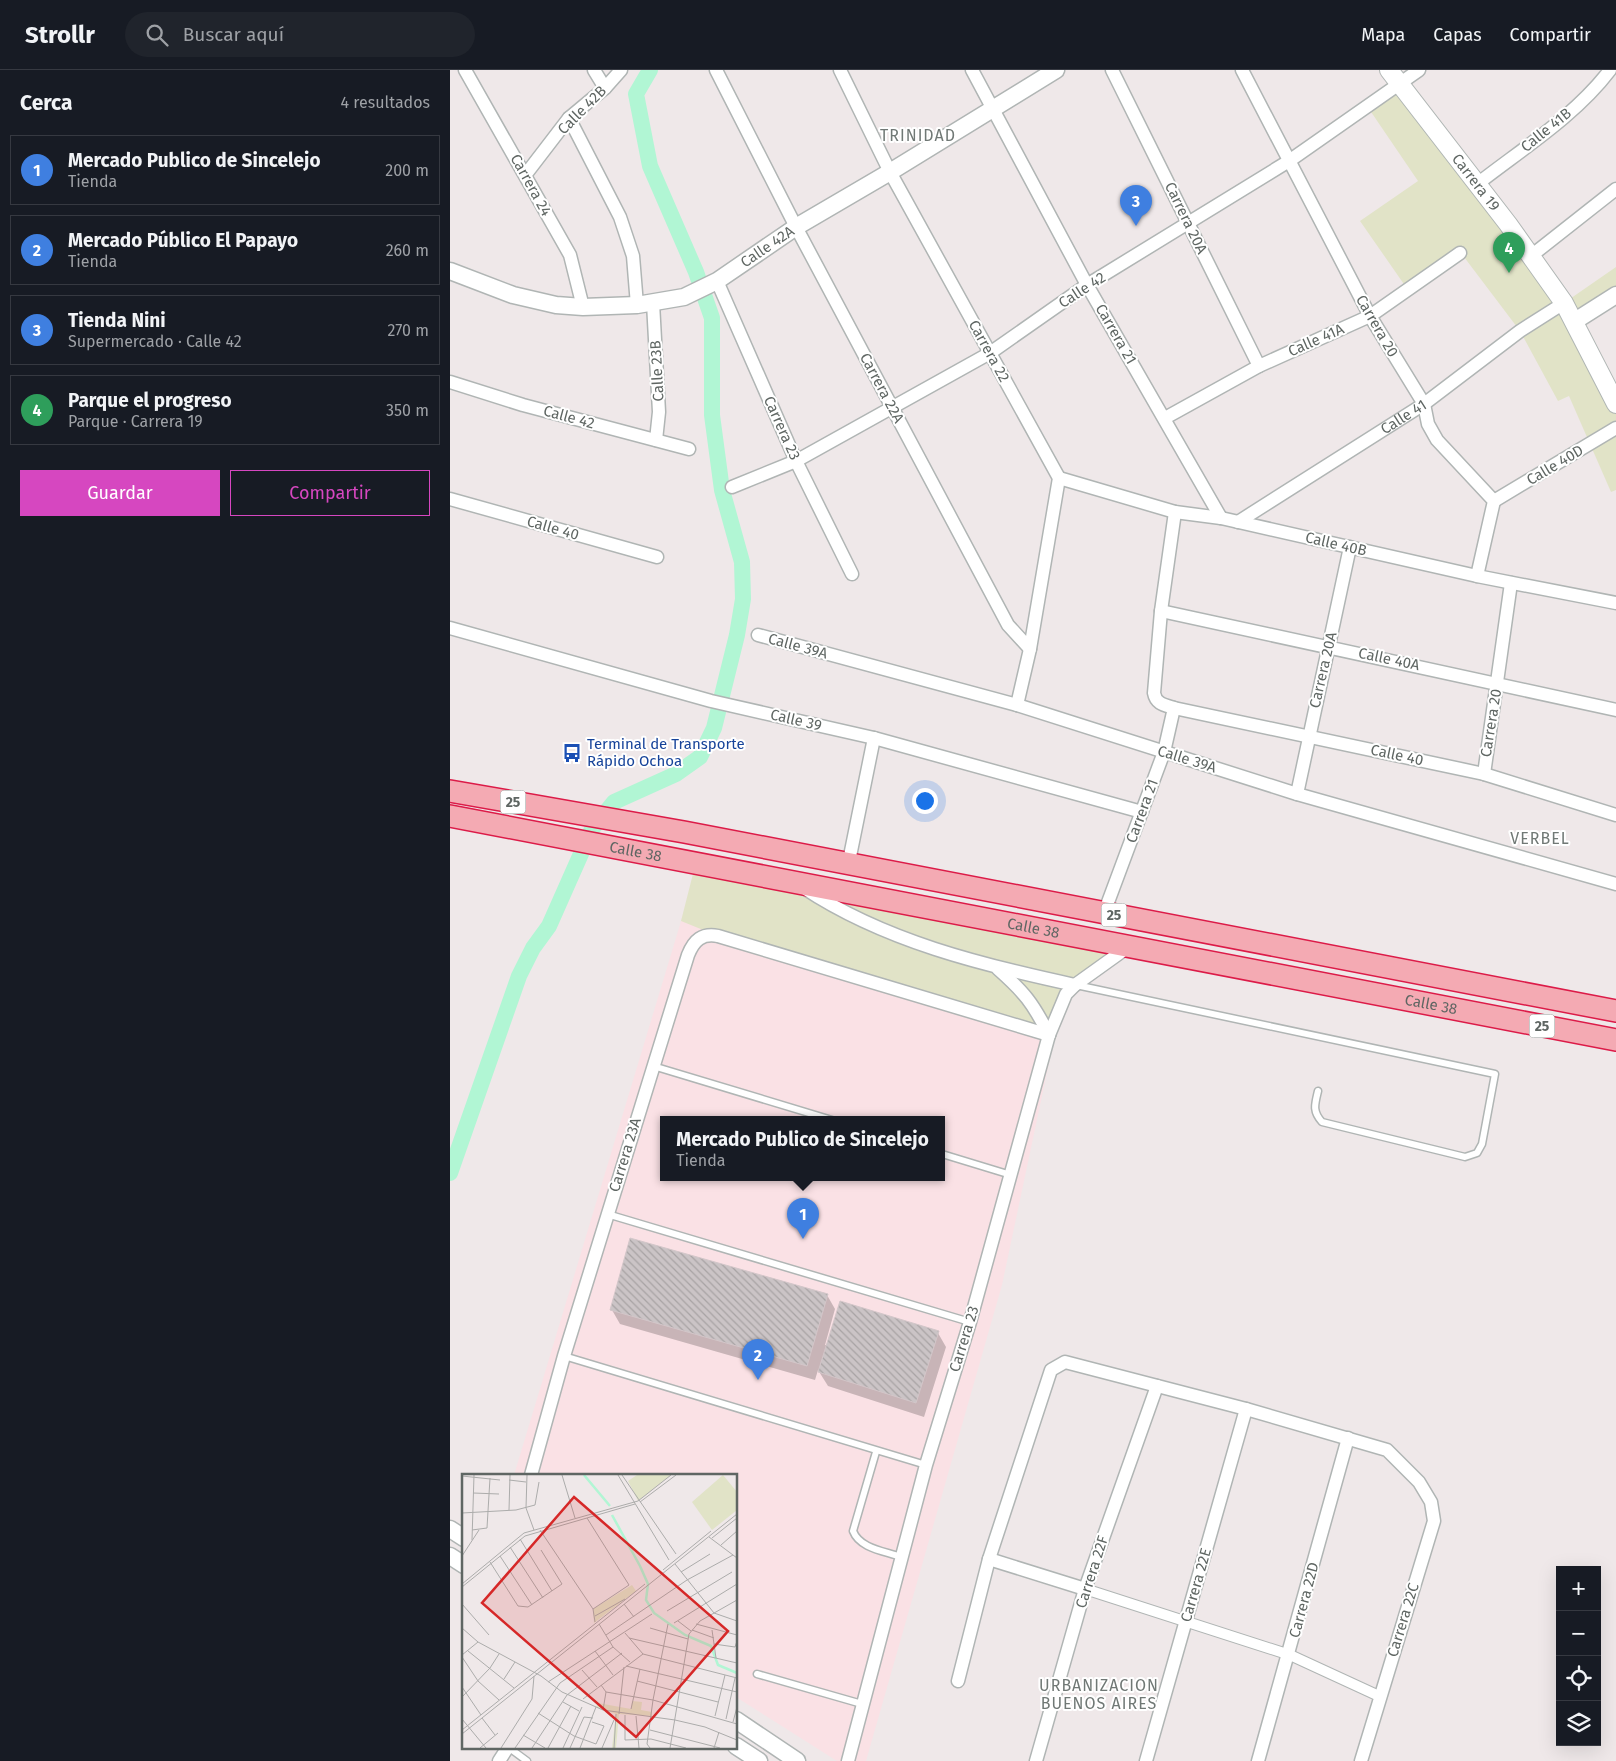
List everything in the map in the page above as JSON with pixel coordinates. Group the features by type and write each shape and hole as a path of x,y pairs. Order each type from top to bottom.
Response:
{"highway":[{"name":"Calle 38","path":"450,791 611,821 684,832 848,866 1104,913 1616,1012"},
{"name":"Calle 38","path":"450,816 609,844 796,883 1616,1040"}],"main road":[{"name":"Carrera 19","path":"1393,77 1531,256 1564,303 1616,404"}],"street":[{"name":"Carrera 24","path":"465,70 526,174 570,255 583,307"},
{"path":"594,70 604,88"},
{"name":"Calle 42B","path":"526,174 569,118 604,88 621,70"},
{"name":"Carrera 22A","path":"716,70 796,227 1008,625 1030,649"},
{"name":"Carrera 22","path":"840,70 890,172 1059,478"},
{"name":"Carrera 21","path":"972,70 1087,285 1221,518"},
{"name":"Calle 42A","path":"450,271 534,301 583,307 645,304 684,297 713,283 796,227 890,172 1056,70"},
{"name":"Carrera 20A","path":"1112,70 1258,366"},
{"name":"Carrera 20","path":"1242,70 1370,316 1424,404 1428,424 1437,440 1494,501"},
{"name":"Calle 42","path":"732,487 796,461 990,353 1087,285 1288,161 1393,77 1419,70"},
{"name":"Calle 41B","path":"1476,184 1562,118 1598,85 1610,70"},
{"path":"569,118 620,217 633,256 645,304"},
{"path":"1531,256 1616,189"},
{"name":"Calle 41A","path":"1165,418 1258,366 1370,316 1460,252"},
{"name":"Carrera 23","path":"713,283 796,461 852,574"},
{"path":"1575,322 1615,297"},
{"name":"Calle 41","path":"1238,522 1424,404 1520,331 1564,303"},
{"name":"Calle 23B","path":"645,304 659,412 656,440"},
{"name":"Calle 42","path":"450,382 689,449"},
{"name":"Calle 40D","path":"1494,501 1616,428"},
{"path":"1017,705 1030,649 1059,478"},
{"name":"Calle 40B","path":"1059,478 1175,512 1221,518 1476,576 1616,603"},
{"name":"Calle 40","path":"450,499 656,558"},
{"path":"1476,576 1494,501"},
{"path":"1174,708 1155,700 1154,693 1161,611 1175,512"},
{"name":"Carrera 20A","path":"1297,794 1308,735 1350,547"},
{"name":"Carrera 20","path":"1484,774 1512,583"},
{"name":"Calle 40A","path":"1161,611 1329,646 1616,710"},
{"name":"Calle 39","path":"450,628 711,701 874,738 1142,812"},
{"name":"Calle 39A","path":"758,635 1017,705 1297,794 1616,884"},
{"name":"Carrera 21","path":"1104,913 1164,752 1174,708"},
{"name":"Calle 40","path":"1174,708 1484,774 1616,815"},
{"path":"848,866 874,738"},
{"path":"796,883 834,908 882,929 997,968 1075,985"},
{"name":"Carrera 23A","path":"531,1474 564,1356 688,955 692,945 699,938 708,934 718,936 1048,1035"},
{"name":"Carrera 23","path":"848,1761 926,1465 970,1322 1048,1035 1061,1003 1075,985 1128,947"},
{"path":"997,968 1024,992 1035,1007 1048,1035"},
{"name":"Carrera 22C","path":"958,1681 989,1559 1051,1370 1065,1362 1246,1409 1387,1450 1419,1482 1431,1502 1434,1521 1361,1761"},
{"name":"Carrera 22F","path":"1036,1761 1085,1589 1157,1386"},
{"name":"Carrera 22E","path":"1146,1761 1246,1409"},
{"name":"Carrera 22D","path":"1258,1761 1290,1655 1348,1438"},
{"path":"450,1529 462,1537"},
{"path":"450,1556 462,1565"},
{"path":"989,1559 1290,1655 1380,1696"},
{"path":"738,1721 797,1761"},
{"path":"738,1747 758,1761"},
{"path":"499,1761 507,1748"}],"lane":[{"path":"1075,985 1495,1074 1482,1144 1477,1154 1464,1157 1322,1122 1315,1114 1314,1106 1318,1091"},
{"path":"654,1066 819,1116"},
{"path":"945,1155 1011,1175"},
{"path":"607,1214 970,1322"},
{"path":"564,1356 876,1452 926,1465"},
{"path":"876,1452 853,1531 856,1540 901,1557"},
{"path":"757,1674 862,1704"},
{"path":"509,1748 527,1761"}],"shaded area":[{"path":"685,908 1057,1025 1002,1285 866,1761 837,1761 738,1698 738,1474 514,1474"}],"green space":[{"path":"1398,84 1564,303 1616,267 1616,295 1575,322 1616,405 1616,490 1611,492 1569,396 1558,401 1520,331 1461,253 1408,290 1360,221 1418,181 1367,106"},
{"path":"696,862 1128,947 1075,985 1049,1035 718,936 681,921"}],"building":[{"path":"630,1238 828,1294 807,1366 610,1310"},
{"path":"840,1301 939,1331 916,1403 818,1372"}],"waterway":[{"path":"450,1173 519,976 533,948 549,926 592,829 614,802 676,774 700,757 714,728 737,635 743,599 742,562 722,490 712,415 712,318 696,272 650,166 636,94 650,70"}],"place":[{"name":"Tienda Nini","path":"1136,226"},
{"name":"Parque el progreso","path":"1509,273"},
{"name":"Terminal de Transporte Rápido Ochoa","path":"572,753"},
{"name":"Mercado Publico de Sincelejo","path":"803,1239"},
{"name":"Mercado Público El Papayo","path":"758,1380"}],"district":[{"name":"TRINIDAD","path":"918,135"},
{"name":"VERBEL","path":"1540,838"},
{"name":"URBANIZACION BUENOS AIRES","path":"1099,1694"}]}
